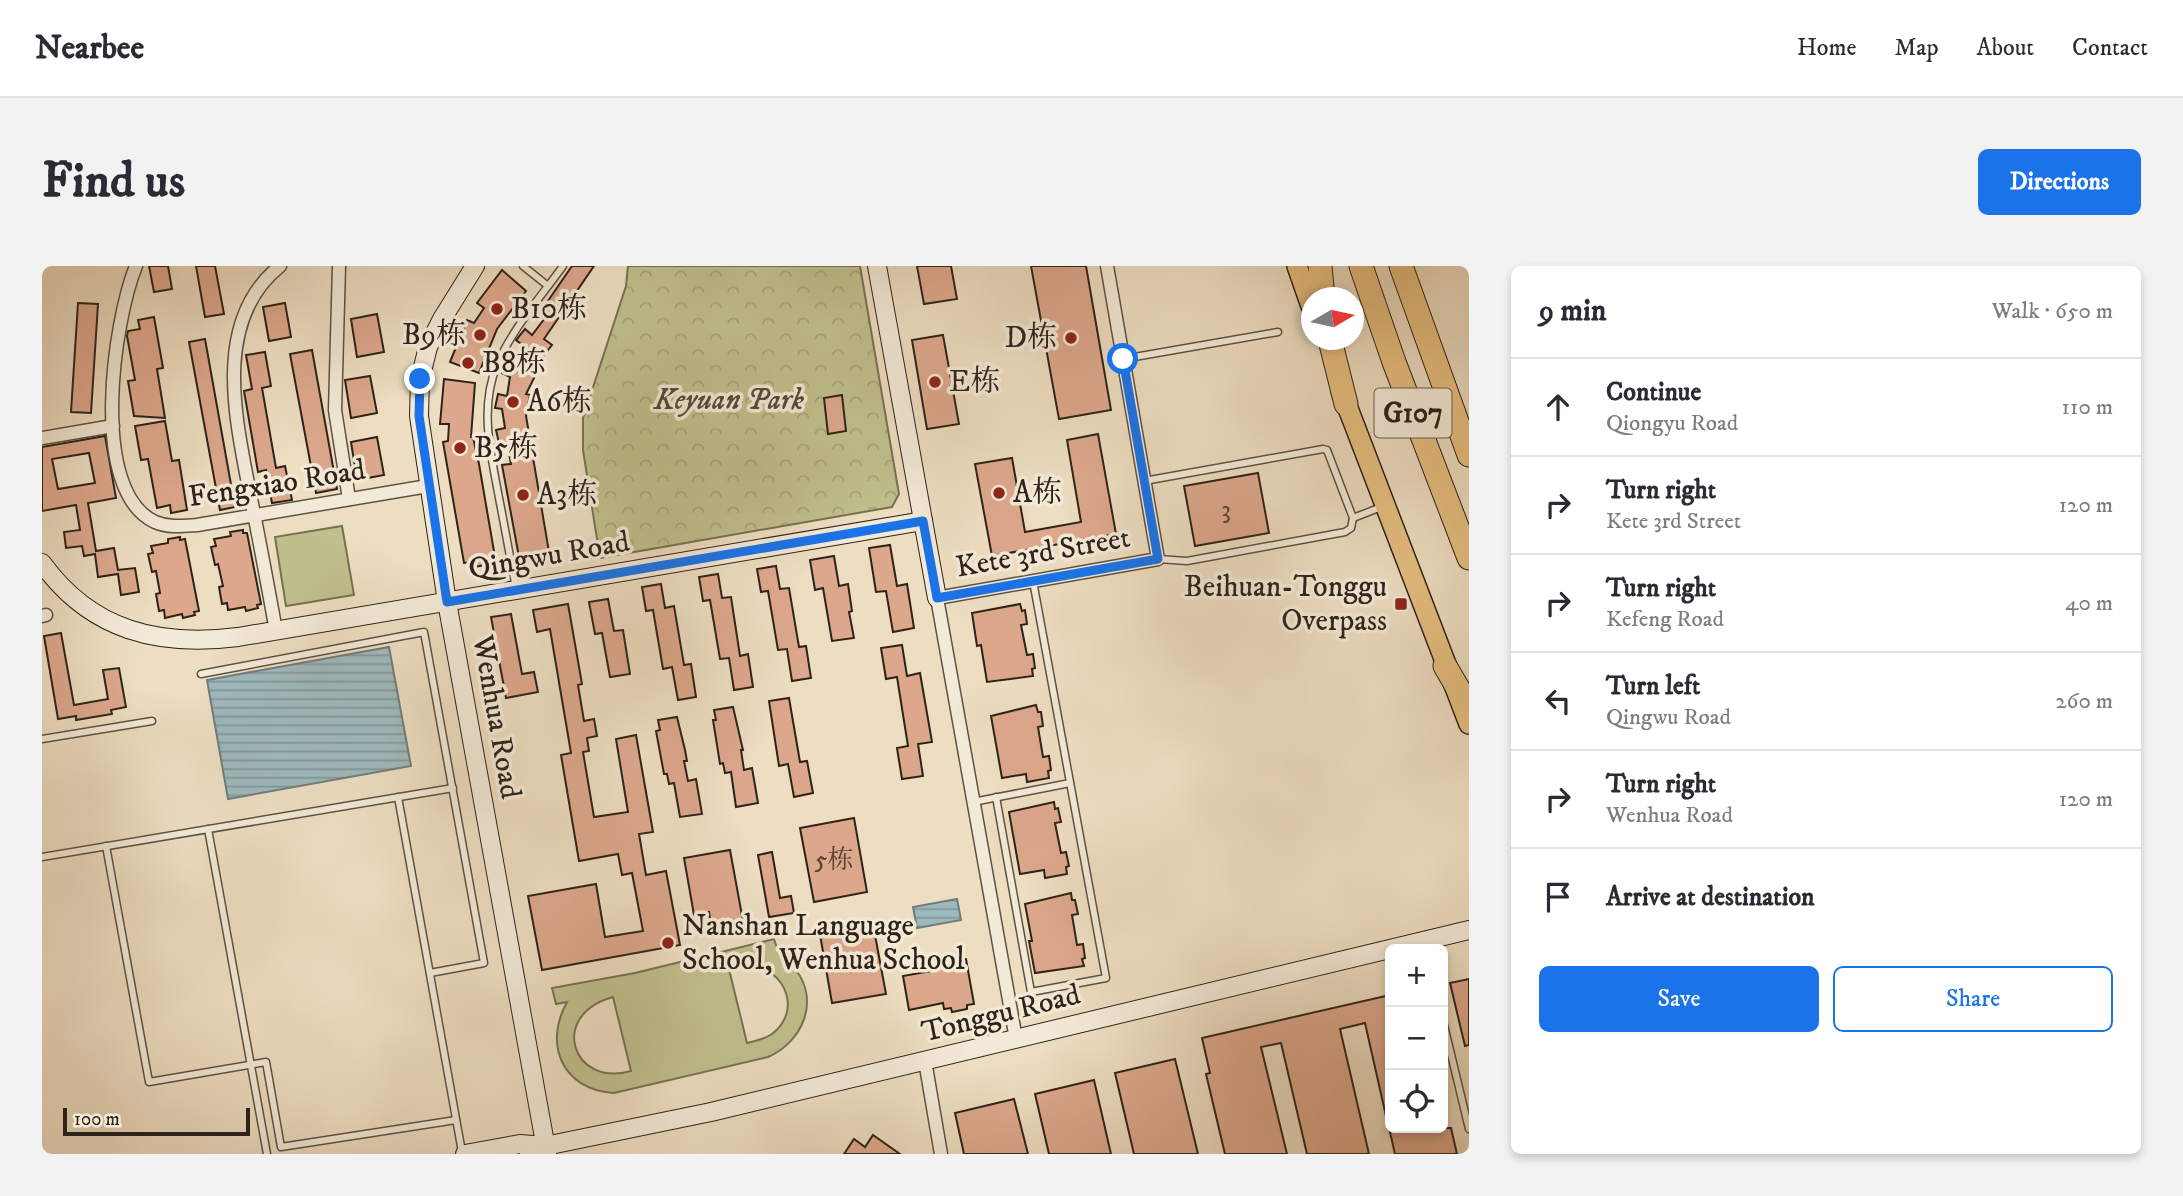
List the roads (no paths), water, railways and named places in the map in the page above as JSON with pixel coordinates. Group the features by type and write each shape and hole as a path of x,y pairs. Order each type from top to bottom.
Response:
{"highway":[{"path":"1320,266 1322,287"},
{"name":"G107","path":"1361,266 1394,362 1469,558"},
{"name":"G107","path":"1401,266 1469,455"},
{"path":"1332,350 1346,404"},
{"path":"1445,666 1469,707"}],"main road":[{"path":"1297,266 1304,287"},
{"path":"1327,350 1469,724"}],"street":[{"name":"Fengxiao Road","path":"136,266 125,296 118,332 112,386 113,426 124,484 132,501 150,519 163,525 179,526 428,486"},
{"path":"276,631 236,418 234,372 241,327 251,301 267,278 280,266"},
{"path":"339,266 335,410 349,499"},
{"name":"Wenhua Road","path":"475,266 428,347 420,379 419,416 447,602 543,1152"},
{"path":"877,266 1016,1039"},
{"path":"1107,266 1158,559"},
{"path":"42,438 113,426"},
{"name":"Qingwu Road","path":"42,563 53,578 86,607 122,629 141,635 198,641 229,639 923,521"},
{"name":"Kete 3rd Street","path":"937,598 1158,559"},
{"name":"Tonggu Road","path":"463,1154 520,1144 543,1152 1469,930"},
{"path":"925,1061 941,1154"}],"lane":[{"path":"523,266 548,286"},
{"path":"516,590 490,446 487,420 489,393 496,367 508,342 562,266"},
{"path":"1123,359 1278,332"},
{"path":"1144,481 1323,449 1327,450 1353,518 1351,528 1345,532 1187,561 1158,559"},
{"path":"1353,518 1384,506"},
{"path":"996,797 1031,992 1106,978 1033,581"},
{"path":"201,674 425,632 484,963 430,973"},
{"path":"42,739 152,721"},
{"path":"973,802 1070,783"},
{"path":"42,857 453,788"},
{"path":"398,797 463,1154"},
{"path":"208,829 267,1154"},
{"path":"106,846 149,1082 266,1062 281,1147 456,1120"},
{"path":"1448,1042 1469,1129"}],"water":[{"path":"389,647 411,766 228,799 207,680"},
{"path":"957,899 961,920 917,928 913,907"}],"place":[{"name":"B10栋","path":"497,309"},
{"name":"B9栋","path":"480,335"},
{"name":"D栋","path":"1071,338"},
{"name":"B8栋","path":"468,363"},
{"name":"E栋","path":"935,382"},
{"name":"A6栋","path":"513,402"},
{"name":"B5栋","path":"460,448"},
{"name":"A栋","path":"999,493"},
{"name":"A3栋","path":"523,495"},
{"name":"Beihuan-Tonggu Overpass","path":"1401,604"},
{"name":"Nanshan Language School, Wenhua School","path":"668,943"}],"park label":[{"name":"Keyuan Park","path":"729,400"}]}
